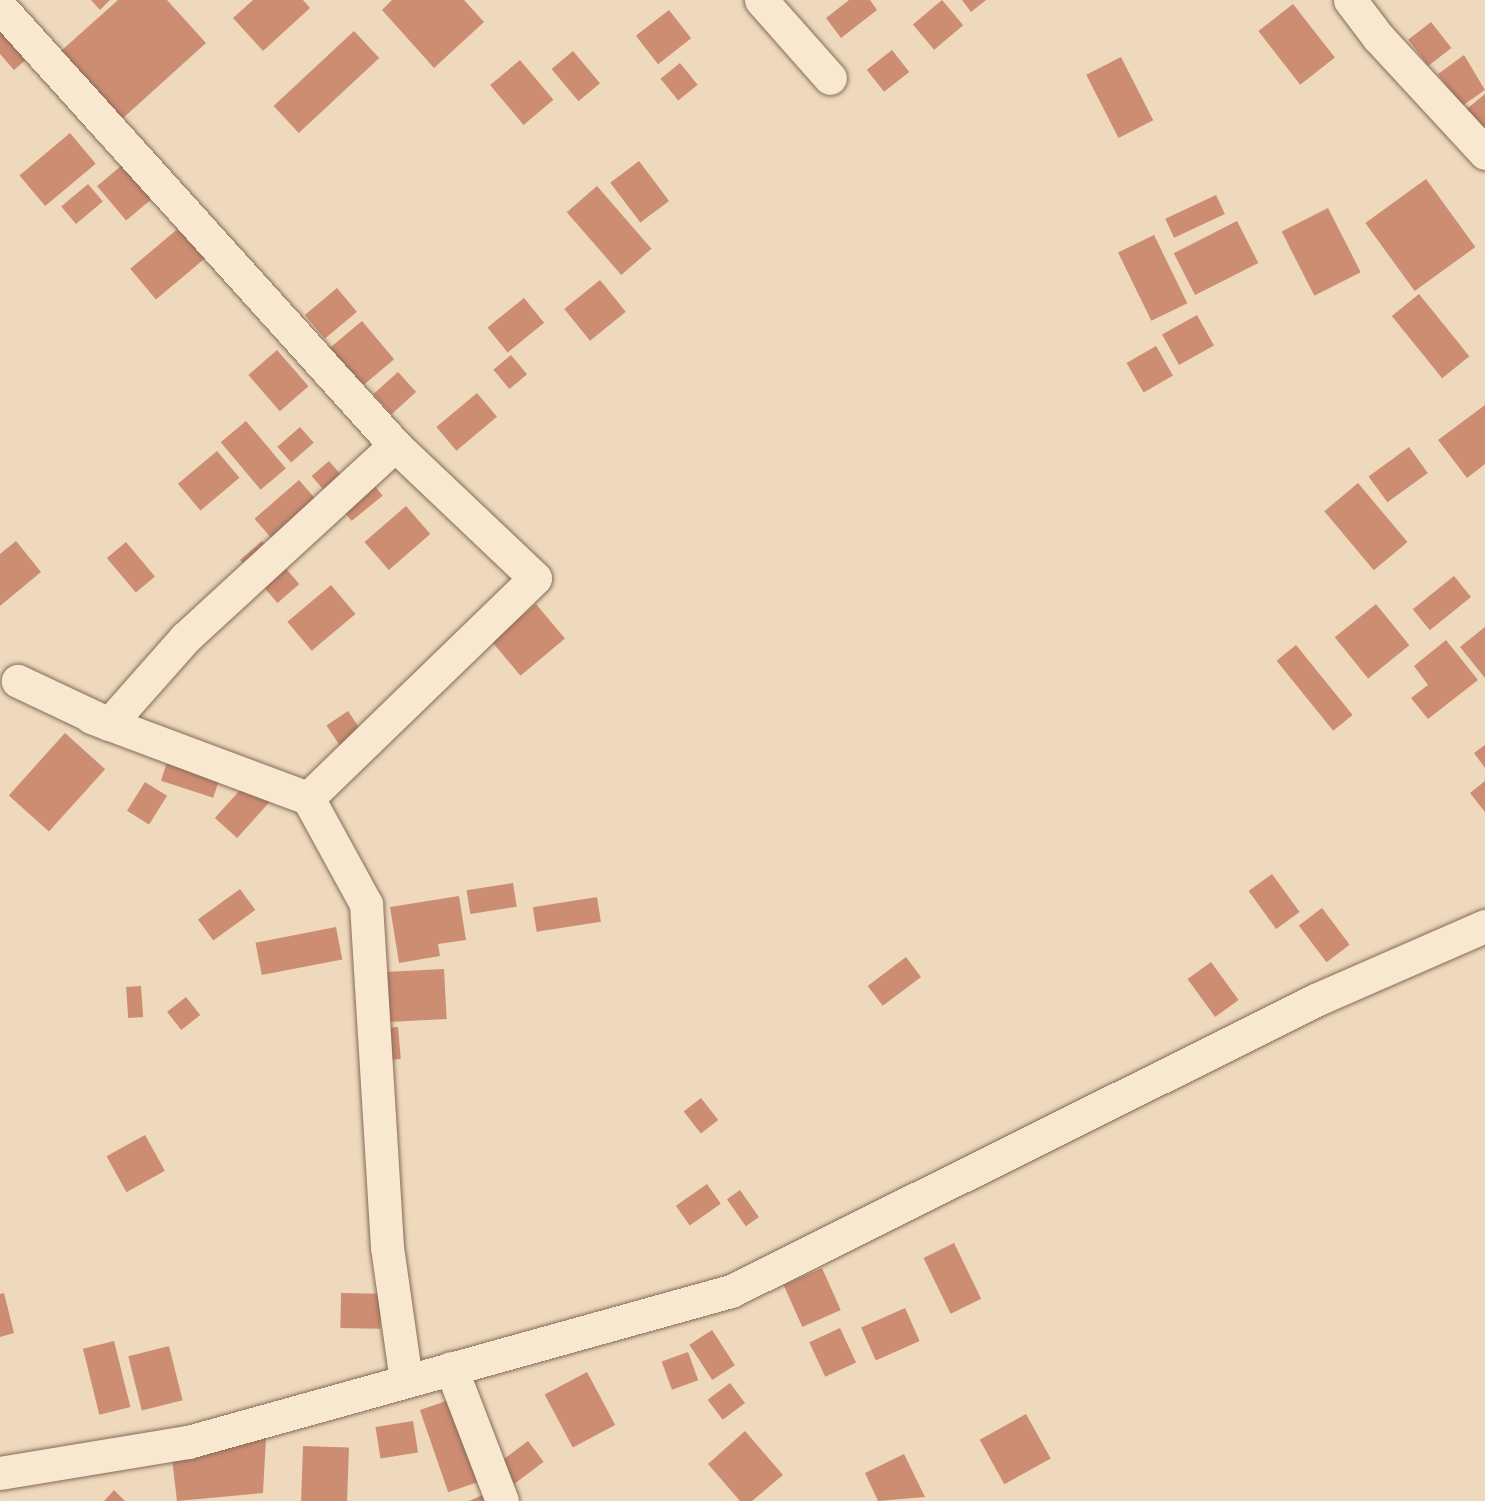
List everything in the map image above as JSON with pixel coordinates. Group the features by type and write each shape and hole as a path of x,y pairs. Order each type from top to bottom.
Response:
{"street":[{"path":"761,0 830,78"},
{"path":"1350,0 1378,37 1485,153"},
{"path":"0,7 395,445 535,578 308,798"},
{"path":"109,724 186,637 395,445"},
{"path":"9,673 109,724 308,798 366,904 387,1247 406,1381"},
{"path":"0,1473 188,1442 731,1291 1320,998 1485,926"},
{"path":"450,1368 502,1501"}],"building":[{"path":"91,0 110,0 100,10"},
{"path":"118,0 167,0 206,43 122,119 61,51"},
{"path":"253,0 303,0 310,8 263,51 233,18"},
{"path":"392,0 464,0 484,22 434,68 382,10"},
{"path":"849,0 870,0 877,10 841,38 826,18"},
{"path":"942,0 963,25 934,50 913,24"},
{"path":"962,0 986,0 971,12"},
{"path":"1293,4 1335,58 1300,85 1258,31"},
{"path":"669,10 691,38 658,64 636,36"},
{"path":"1431,22 1451,48 1428,66 1408,40"},
{"path":"0,28 28,58 14,70 0,54"},
{"path":"354,31 379,58 299,133 274,106"},
{"path":"892,50 909,72 884,92 867,70"},
{"path":"573,51 600,83 579,101 552,69"},
{"path":"1464,55 1485,90 1462,106 1438,74"},
{"path":"1121,57 1153,120 1118,138 1086,75"},
{"path":"520,60 553,100 524,125 490,85"},
{"path":"680,63 698,85 678,100 661,79"},
{"path":"1485,94 1485,139 1463,112"},
{"path":"70,133 96,164 45,206 19,175"},
{"path":"127,161 156,195 126,221 97,186"},
{"path":"639,161 669,201 640,223 610,183"},
{"path":"1426,179 1475,247 1415,291 1365,223"},
{"path":"88,184 103,202 76,224 61,206"},
{"path":"597,186 651,249 621,275 567,212"},
{"path":"1216,195 1225,214 1174,238 1165,219"},
{"path":"1328,208 1361,272 1314,296 1282,232"},
{"path":"1237,221 1258,263 1195,295 1174,253"},
{"path":"180,227 206,258 156,299 130,269"},
{"path":"1154,235 1187,303 1151,321 1118,253"},
{"path":"600,280 626,312 590,341 564,309"},
{"path":"337,288 357,312 325,339 305,315"},
{"path":"1419,294 1469,356 1442,378 1392,316"},
{"path":"524,298 544,323 508,352 487,328"},
{"path":"1197,315 1214,346 1179,365 1162,334"},
{"path":"362,321 394,359 357,390 325,352"},
{"path":"1156,346 1173,375 1144,392 1127,363"},
{"path":"277,350 308,386 280,411 248,375"},
{"path":"511,355 527,374 509,389 493,370"},
{"path":"398,372 416,392 392,414 373,394"},
{"path":"477,393 497,417 456,451 436,427"},
{"path":"1485,405 1485,464 1467,478 1438,440"},
{"path":"246,421 286,468 261,490 221,442"},
{"path":"300,427 314,443 291,463 277,447"},
{"path":"1409,447 1428,473 1387,502 1369,476"},
{"path":"217,451 239,478 200,511 178,484"},
{"path":"329,461 347,482 330,497 312,476"},
{"path":"365,474 383,496 352,521 334,499"},
{"path":"299,480 317,501 273,540 254,519"},
{"path":"1358,483 1407,542 1374,570 1324,511"},
{"path":"406,506 430,534 389,570 364,542"},
{"path":"16,541 41,572 0,606 0,554"},
{"path":"262,541 299,584 278,603 240,560"},
{"path":"126,542 155,576 136,593 107,558"},
{"path":"1454,576 1471,597 1430,630 1413,609"},
{"path":"331,585 355,614 312,651 287,622"},
{"path":"536,604 565,638 520,676 492,641"},
{"path":"1376,604 1409,645 1368,679 1335,637"},
{"path":"1485,627 1485,678 1460,647"},
{"path":"1446,640 1478,680 1428,719 1411,698 1428,685 1414,666"},
{"path":"1296,645 1353,715 1333,731 1277,661"},
{"path":"348,711 362,732 340,746 326,726"},
{"path":"65,733 105,769 49,832 9,795"},
{"path":"1485,745 1485,768 1474,753"},
{"path":"169,756 221,773 213,798 161,781"},
{"path":"249,780 271,800 237,838 215,818"},
{"path":"1485,781 1485,812 1470,793"},
{"path":"145,782 167,796 149,825 127,811"},
{"path":"1272,874 1300,912 1276,929 1249,891"},
{"path":"513,883 517,907 470,914 467,890"},
{"path":"240,889 255,910 213,941 198,920"},
{"path":"459,896 466,940 438,944 440,956 399,963 390,907"},
{"path":"597,897 601,922 537,932 533,907"},
{"path":"1322,908 1350,945 1327,962 1299,925"},
{"path":"336,927 342,959 262,975 256,943"},
{"path":"906,957 921,977 883,1006 868,986"},
{"path":"1211,962 1239,1000 1215,1017 1188,979"},
{"path":"444,969 447,1019 388,1022 385,972"},
{"path":"141,986 143,1017 128,1018 126,987"},
{"path":"186,997 200,1015 181,1030 167,1012"},
{"path":"398,1027 401,1059 385,1060 382,1028"},
{"path":"701,1098 718,1120 701,1134 684,1112"},
{"path":"145,1135 165,1171 126,1192 107,1156"},
{"path":"707,1184 721,1204 690,1225 676,1206"},
{"path":"740,1190 759,1217 746,1226 727,1199"},
{"path":"954,1243 981,1299 951,1314 923,1258"},
{"path":"822,1268 841,1310 802,1327 784,1285"},
{"path":"4,1293 14,1333 0,1337 0,1294"},
{"path":"341,1293 381,1294 380,1329 340,1328"},
{"path":"905,1308 920,1341 876,1360 861,1328"},
{"path":"840,1328 856,1362 825,1377 809,1342"},
{"path":"712,1330 735,1365 712,1380 689,1345"},
{"path":"114,1341 130,1407 99,1415 83,1349"},
{"path":"169,1346 183,1400 142,1410 128,1356"},
{"path":"688,1352 698,1380 672,1390 662,1362"},
{"path":"587,1372 615,1425 573,1448 545,1395"},
{"path":"730,1383 745,1403 723,1420 708,1400"},
{"path":"452,1399 480,1481 448,1492 420,1410"},
{"path":"1026,1414 1051,1459 1004,1484 980,1440"},
{"path":"413,1421 418,1453 380,1459 375,1427"},
{"path":"745,1431 783,1475 752,1501 740,1501 708,1464"},
{"path":"266,1438 263,1493 177,1501 172,1459"},
{"path":"528,1441 544,1462 514,1484 498,1463"},
{"path":"303,1446 349,1448 347,1501 301,1501"},
{"path":"904,1454 925,1497 878,1501 865,1473"},
{"path":"114,1490 125,1501 104,1501"},
{"path":"485,1494 488,1501 469,1501"}]}
